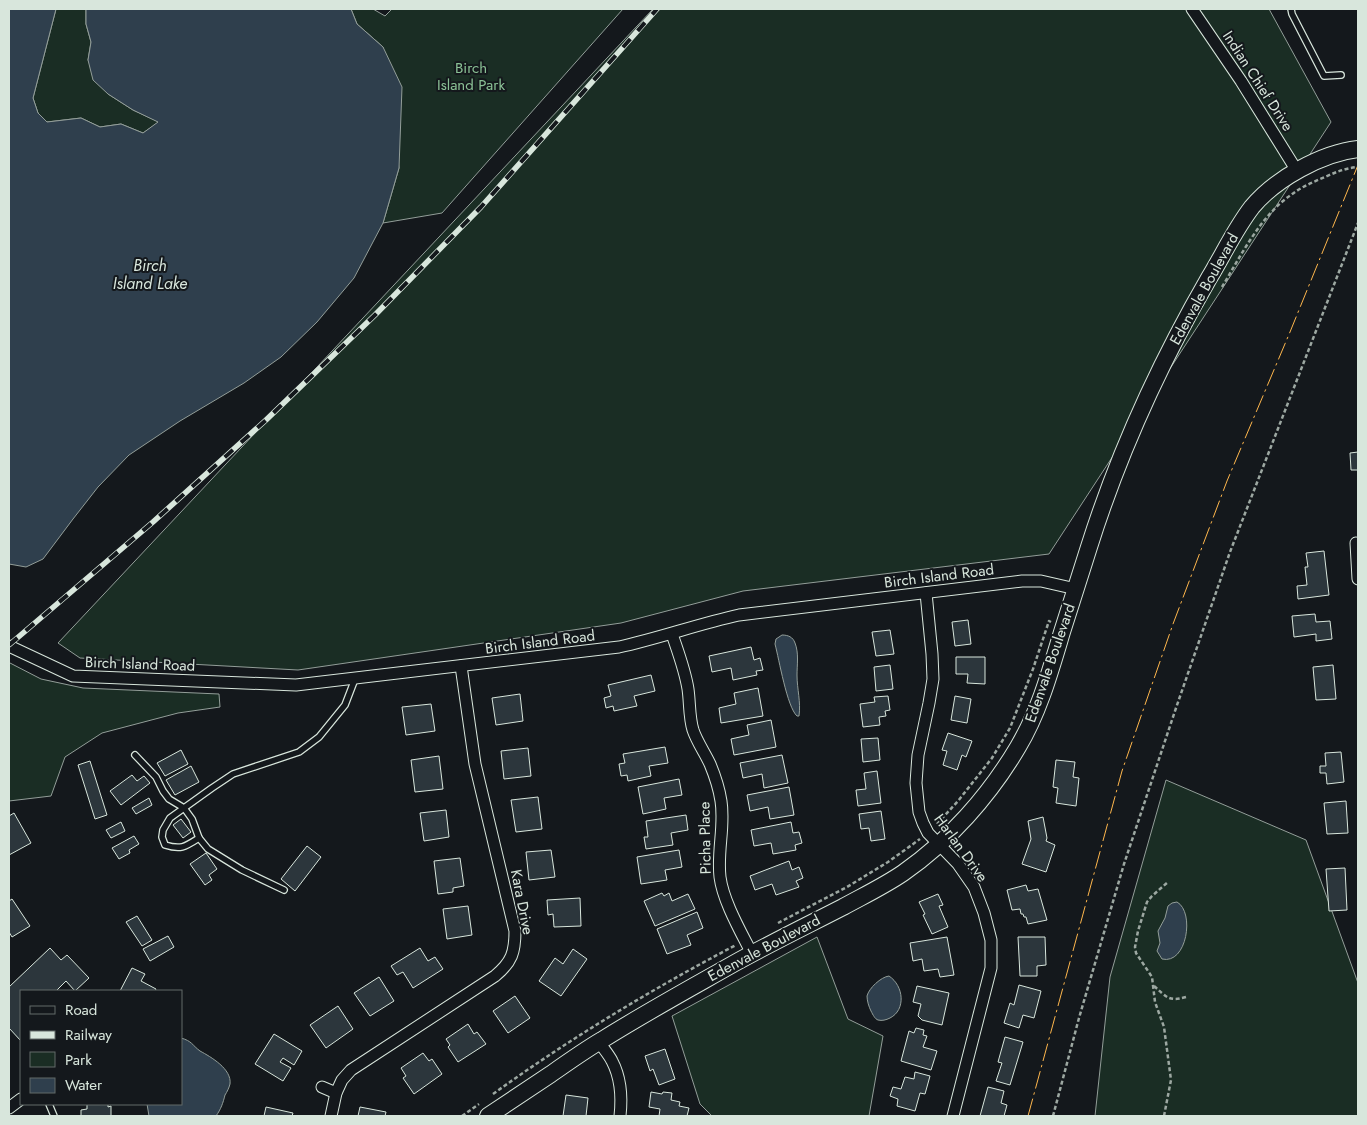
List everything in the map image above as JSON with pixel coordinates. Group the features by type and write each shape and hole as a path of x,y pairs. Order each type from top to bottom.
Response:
{"street":[{"name":"Indian Chief Drive","path":"1192,9 1241,81 1298,171"},
{"name":"Edenvale Boulevard","path":"488,1116 599,1042 663,1004 748,947 864,896 900,875 934,839 966,817 992,785 1018,748 1036,712 1112,481 1172,346 1235,233 1253,206 1274,187 1298,171 1324,158 1358,149"},
{"path":"1356,543 1358,579"},
{"name":"Birch Island Road","path":"9,646 73,676 296,685 619,648 711,621 739,615 1022,581 1041,581 1076,589"},
{"name":"Harlan Drive","path":"926,593 932,654 932,679 918,755 916,783 919,812 923,823 934,839 958,864 974,887 984,913 990,940 991,968 953,1116"},
{"name":"Picha Place","path":"672,634 684,669 690,702 689,717 693,732 710,763 720,798 723,816 719,848 722,890 748,947"},
{"name":"Kara Drive","path":"331,1116 336,1093 342,1080 351,1070 495,976 505,968 520,944 475,764 461,666"},
{"path":"599,1042 612,1061 618,1078 621,1096 620,1116"},
{"path":"322,1087 336,1093"},
{"path":"9,1108 20,1101"}],"lane":[{"path":"1291,9 1324,76 1341,75"},
{"path":"199,838 185,847 175,848 165,845 162,838 163,830 170,818 233,774 299,752 319,737 345,705 355,679"},
{"path":"136,755 156,777 169,799 184,808 192,819 199,838 208,849 242,870 284,890"}],"path":[{"path":"1220,290 1243,251 1266,218 1290,195 1346,168 1358,167"},
{"path":"1052,1116 1124,864 1176,708 1230,552 1358,222"},
{"path":"770,927 934,839 958,801 992,758 1010,728 1033,669 1048,621 1064,626"},
{"path":"1164,1116 1171,1080 1164,1028 1155,1002 1152,977 1136,953 1135,947 1147,902 1168,882"},
{"path":"492,1094 537,1062 606,1018 696,966 748,947"},
{"path":"1153,985 1169,999 1176,1000 1186,997"},
{"path":"462,1116 485,1100"}],"green space":[{"path":"56,9 86,9 86,24 91,42 88,60 108,94 133,110 159,122 143,133 121,124 100,127 81,118 47,122 38,113 33,98"},
{"name":"Birch Island Park","path":"351,9 373,9 385,16 392,9 623,9 442,213 383,223 399,168 383,47 357,24"},
{"path":"653,9 1269,9 1331,122 1049,554 743,591 621,623 298,670 80,658 58,643"},
{"path":"10,663 41,679 83,688 219,694 220,707 178,713 102,733 65,757 51,796 9,801"},
{"path":"1166,780 1306,840 1358,983 1358,1116 1095,1116 1110,977"},
{"path":"817,937 848,1019 883,1036 869,1116 712,1116 700,1104 672,1016"}],"water":[{"name":"Birch Island Lake","path":"9,9 56,9 33,98 38,113 47,122 81,118 100,127 121,124 143,133 158,122 133,110 108,94 93,80 88,60 91,42 86,24 86,9 351,9 357,24 383,47 402,87 399,168 383,223 354,278 317,322 281,357 244,383 180,421 129,455 98,487 43,559 26,567 9,564"},
{"path":"782,635 792,638 796,647 799,716 793,711 790,703 775,644 776,639"},
{"path":"1177,902 1183,908 1186,916 1186,936 1177,954 1171,959 1162,959 1157,951 1160,943 1158,931 1165,918 1168,906"},
{"path":"889,976 898,986 901,1004 899,1009 890,1018 878,1020 870,1009 867,996 876,983 882,978"},
{"path":"182,1038 215,1060 228,1073 230,1084 216,1116 149,1116 147,1105 182,1105"}],"building":[{"path":"1358,452 1358,470 1351,470 1350,453"},
{"path":"1324,551 1329,595 1298,599 1297,586 1307,585 1305,567 1308,567 1306,553"},
{"path":"1315,614 1316,622 1330,621 1332,639 1316,641 1316,634 1294,637 1292,616"},
{"path":"968,620 971,644 955,646 952,622"},
{"path":"890,630 894,654 876,656 872,632"},
{"path":"751,647 754,660 760,658 763,670 756,671 757,675 733,680 731,668 712,672 709,656"},
{"path":"956,657 985,657 985,684 967,683 968,674 956,674"},
{"path":"890,665 893,689 876,691 874,667"},
{"path":"1333,665 1336,699 1316,700 1313,667"},
{"path":"651,675 655,691 634,696 637,706 614,711 613,706 606,708 604,698 611,696 608,685"},
{"path":"758,688 763,716 721,723 719,708 736,704 734,693"},
{"path":"520,694 523,721 496,725 492,698"},
{"path":"888,696 890,710 885,711 886,716 879,717 880,725 863,727 860,704 875,702 874,697"},
{"path":"955,696 971,699 967,723 951,720"},
{"path":"431,704 435,731 406,735 402,707"},
{"path":"771,720 776,747 734,755 731,739 749,735 747,725"},
{"path":"948,733 972,741 966,757 962,755 957,770 943,765 947,751 942,750"},
{"path":"878,738 880,760 863,762 861,739"},
{"path":"665,747 668,763 649,766 651,776 628,781 627,775 621,776 619,764 625,763 623,754"},
{"path":"528,748 531,776 504,779 501,751"},
{"path":"181,750 188,764 165,776 157,763"},
{"path":"1341,752 1344,782 1327,784 1326,773 1320,773 1320,766 1326,766 1325,753"},
{"path":"782,755 788,783 764,788 762,774 743,778 740,763"},
{"path":"439,756 443,789 415,792 411,760"},
{"path":"1056,760 1075,762 1073,777 1079,778 1076,806 1056,803 1058,788 1053,787"},
{"path":"90,761 107,815 95,819 78,765"},
{"path":"191,766 199,782 175,795 166,780"},
{"path":"877,771 881,803 858,806 856,790 866,789 864,773"},
{"path":"132,775 137,781 144,776 150,783 121,805 110,791"},
{"path":"679,779 682,795 664,798 666,809 643,814 638,787"},
{"path":"789,787 794,815 770,819 768,807 750,811 747,795"},
{"path":"538,797 542,829 516,832 511,800"},
{"path":"149,798 152,805 136,814 132,808"},
{"path":"1346,801 1348,833 1327,834 1324,803"},
{"path":"446,810 449,837 424,841 420,813"},
{"path":"881,811 885,839 871,841 869,828 861,829 859,814"},
{"path":"14,813 31,843 9,855 9,816"},
{"path":"686,815 688,830 671,833 673,845 646,849 644,837 648,837 646,821"},
{"path":"1043,817 1046,841 1055,845 1046,872 1022,864 1031,839 1028,821"},
{"path":"181,819 191,832 183,838 173,825"},
{"path":"121,822 125,831 111,838 106,830"},
{"path":"791,822 793,833 799,832 802,843 795,845 796,850 773,854 771,843 754,846 751,830"},
{"path":"134,836 139,844 129,850 130,853 119,859 112,848"},
{"path":"307,846 321,857 295,891 281,879"},
{"path":"551,850 555,877 529,880 526,852"},
{"path":"679,850 682,867 665,870 667,880 641,884 637,857"},
{"path":"206,853 217,869 209,875 212,880 205,885 190,864"},
{"path":"460,858 464,886 453,888 453,892 438,894 434,861"},
{"path":"789,861 792,870 799,867 803,878 796,881 799,887 776,895 772,884 755,890 750,876"},
{"path":"1345,868 1347,910 1329,911 1326,869"},
{"path":"1026,885 1028,891 1038,889 1047,920 1028,924 1026,917 1021,914 1020,909 1012,910 1007,890"},
{"path":"662,893 664,896 669,893 672,901 688,894 695,909 655,926 644,901"},
{"path":"938,894 943,905 939,906 948,927 932,934 919,902"},
{"path":"580,898 581,926 554,927 553,914 548,915 547,900"},
{"path":"12,899 30,926 12,937 9,932 9,901"},
{"path":"468,906 472,935 447,939 443,909"},
{"path":"697,912 703,928 687,935 691,945 667,954 657,929"},
{"path":"137,916 152,940 142,946 126,922"},
{"path":"168,936 174,947 150,961 143,949"},
{"path":"947,937 954,975 940,977 938,969 924,971 922,959 913,961 910,943"},
{"path":"1018,937 1045,937 1046,965 1037,966 1037,976 1020,976"},
{"path":"50,948 61,960 67,955 89,978 76,990 66,981 57,990 20,990 20,1040 9,1028 9,987"},
{"path":"420,948 428,961 435,957 443,969 413,988 403,972 397,975 391,966"},
{"path":"573,949 587,959 561,996 539,981 555,958 563,964"},
{"path":"132,968 145,974 141,981 156,989 156,990 121,990"},
{"path":"379,977 394,1001 370,1016 354,993"},
{"path":"1019,985 1041,991 1034,1018 1023,1015 1019,1028 1004,1023 1010,1003 1014,1005"},
{"path":"917,986 949,993 942,1025 922,1020 918,1016 921,1004 913,1002"},
{"path":"515,996 530,1018 508,1033 493,1011"},
{"path":"338,1006 353,1029 326,1048 310,1025"},
{"path":"468,1024 474,1034 477,1032 486,1044 458,1062 448,1047 450,1045 446,1039"},
{"path":"916,1028 924,1030 923,1035 927,1036 923,1047 937,1051 931,1070 901,1061 909,1031 914,1033"},
{"path":"274,1034 302,1051 294,1065 283,1058 280,1062 291,1068 283,1081 255,1064"},
{"path":"1005,1037 1023,1042 1010,1085 996,1081 1002,1063 998,1062"},
{"path":"665,1049 675,1079 659,1085 653,1069 650,1071 645,1056"},
{"path":"423,1053 429,1061 432,1059 442,1074 414,1094 403,1078 406,1076 401,1068"},
{"path":"915,1072 930,1076 925,1094 920,1093 915,1111 897,1106 898,1099 890,1096 893,1087 901,1089 905,1077 914,1079"},
{"path":"988,1087 1004,1091 1001,1103 1007,1105 1004,1116 980,1116"},
{"path":"651,1092 672,1093 671,1100 680,1102 679,1106 689,1108 687,1116 659,1116 660,1109 649,1107"},
{"path":"566,1095 588,1098 586,1116 563,1116"},
{"path":"87,1105 108,1105 108,1107 111,1106 111,1116 81,1116 81,1110 87,1109"},
{"path":"266,1107 293,1113 292,1116 264,1116"},
{"path":"360,1107 386,1112 385,1116 358,1116"}],"railway":[{"path":"9,645 153,522 266,420 375,315 481,207 657,9"}],"power":[{"path":"1028,1116 1122,771 1173,624 1227,481 1358,165"}]}
